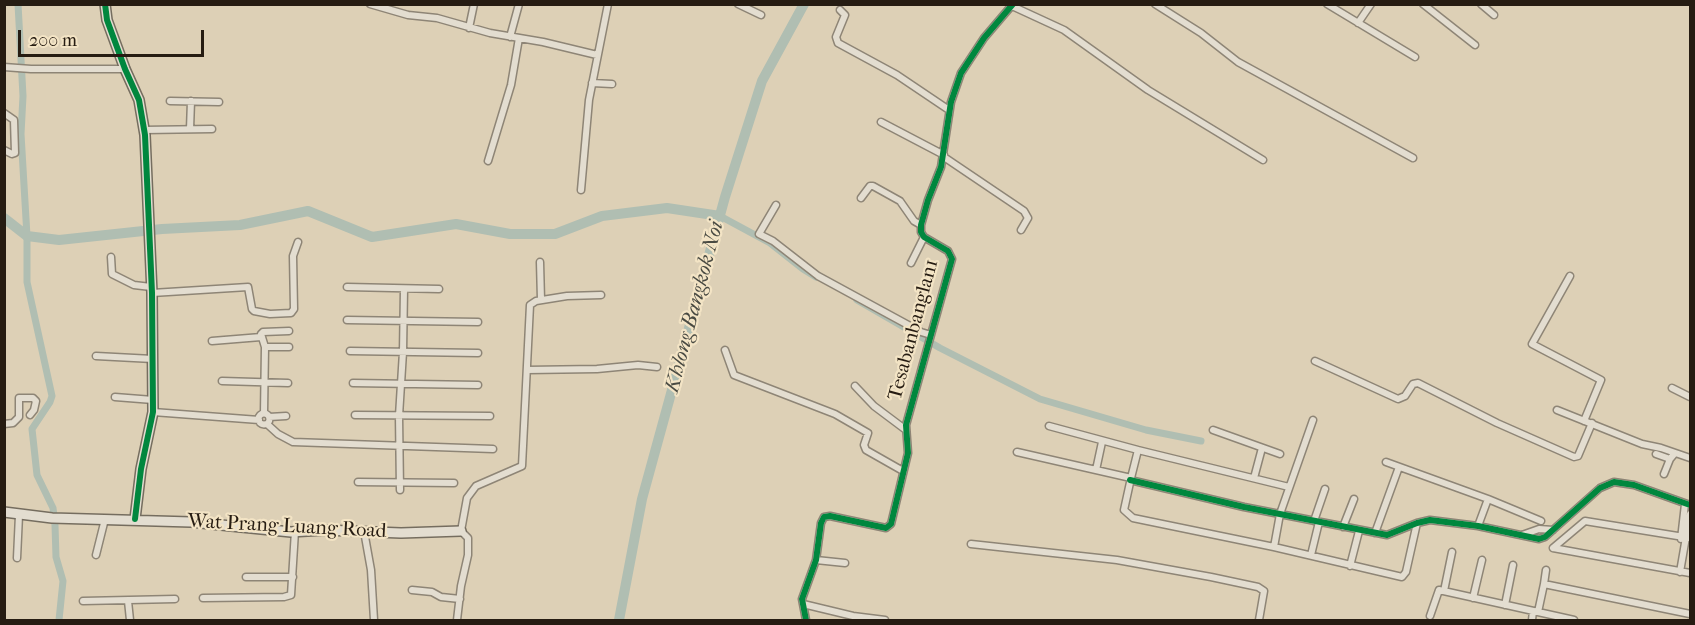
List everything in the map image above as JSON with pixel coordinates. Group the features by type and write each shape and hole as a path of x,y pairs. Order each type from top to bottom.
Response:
{"street":[{"path":"105,4 107,20 139,100 144,130 150,249 153,412 141,469 135,519"},
{"path":"370,4 408,15 437,18 469,28 543,42 597,56"},
{"path":"469,28 474,4"},
{"path":"510,37 519,4"},
{"path":"581,190 592,83 608,4"},
{"path":"738,4 761,15"},
{"path":"1155,4 1201,33 1238,62 1413,158"},
{"path":"1327,4 1415,57"},
{"path":"1358,23 1371,4"},
{"path":"1423,4 1475,45"},
{"path":"1481,4 1494,15"},
{"path":"1012,5 1064,30 1148,90 1263,160"},
{"name":"Tesabanbanglan1","path":"806,619 803,605 806,585 816,560 821,523 827,515 874,526 889,527 908,453 906,430 952,259 948,251 924,237 921,225 944,156 950,110 961,73 984,38 1012,5"},
{"path":"840,10 845,15 835,40 838,43 897,75 950,110"},
{"path":"488,161 511,85 519,38"},
{"path":"5,67 125,69"},
{"path":"592,83 612,84"},
{"path":"170,101 219,102"},
{"path":"190,129 191,101"},
{"path":"4,113 14,120 15,153 4,150"},
{"path":"881,123 944,156 1024,211 1028,218 1021,230"},
{"path":"144,130 212,129"},
{"path":"861,198 870,186 873,186 900,201 914,221 921,225"},
{"path":"776,205 759,234 773,241 818,276 930,336"},
{"path":"911,263 924,237"},
{"path":"111,257 112,274 134,285 151,290 248,287 254,311 270,314 291,313 294,309 293,256 298,242"},
{"path":"540,262 541,300"},
{"path":"1570,276 1532,344 1601,380 1584,421"},
{"path":"347,287 439,289"},
{"path":"400,486 399,416 404,289"},
{"path":"458,621 468,555 468,538 461,531 467,498 476,486 522,466 528,309 530,305 541,300 567,296 601,295"},
{"path":"347,320 478,322"},
{"path":"289,331 263,332 261,337 265,347 267,418 278,434 293,442 493,449"},
{"path":"212,341 261,337"},
{"path":"265,347 289,347"},
{"path":"725,350 734,375 835,414 868,434 864,445 866,450 903,471"},
{"path":"350,351 477,353"},
{"path":"96,356 153,359"},
{"path":"1315,361 1398,399 1405,396 1413,384 1418,383 1497,423 1574,458 1578,456 1592,423"},
{"path":"527,370 597,369 638,365 657,367"},
{"path":"222,381 288,383"},
{"path":"353,383 478,385"},
{"path":"855,386 874,406 906,430"},
{"path":"1671,388 1690,397"},
{"path":"115,397 153,400"},
{"path":"4,424 13,423 19,417 20,398 33,398 36,401 30,415"},
{"path":"1557,410 1642,444 1690,458"},
{"path":"153,412 259,420 262,424 267,418 286,416"},
{"path":"355,415 490,416"},
{"path":"1274,548 1280,514 1313,420"},
{"path":"1049,426 1102,442 1289,487"},
{"path":"1213,430 1280,454"},
{"path":"1096,470 1102,442"},
{"path":"1254,478 1262,448"},
{"path":"1138,450 1124,510 1133,518 1311,555 1402,578 1406,572 1417,523"},
{"path":"1017,452 1280,514 1387,535 1430,520 1478,526 1539,539 1545,537 1600,488 1614,482 1634,485 1688,505 1685,538"},
{"path":"1664,474 1675,453"},
{"path":"1656,454 1670,459"},
{"path":"1386,462 1541,521"},
{"path":"1375,533 1399,467"},
{"path":"358,482 400,486 454,483"},
{"path":"1311,555 1316,521 1325,489"},
{"path":"1343,526 1354,499"},
{"path":"1478,526 1488,499"},
{"name":"Wat Prang Luang Road","path":"4,512 62,519 135,519 295,531 461,531"},
{"path":"1680,572 1690,514"},
{"path":"17,558 19,515"},
{"path":"96,555 105,519"},
{"path":"1685,538 1585,521 1553,548 1690,573"},
{"path":"1522,535 1539,529 1553,530"},
{"path":"364,530 371,570 374,621"},
{"path":"202,598 288,597 292,592 295,531"},
{"path":"1350,566 1359,531"},
{"path":"971,544 1117,560 1258,587 1264,591 1259,621"},
{"path":"1444,591 1452,552"},
{"path":"816,560 845,563"},
{"path":"1473,598 1482,560"},
{"path":"1505,605 1512,565"},
{"path":"1532,621 1546,570"},
{"path":"246,577 293,577"},
{"path":"1544,584 1690,614"},
{"path":"412,590 432,592 441,597 460,600"},
{"path":"1430,616 1438,590 1575,621"},
{"path":"83,601 176,599"},
{"path":"128,601 130,621"},
{"path":"803,605 885,621"}],"waterway":[{"path":"18,4 23,96 21,134 27,236 27,282 52,396 32,429 37,475 53,508 56,557 63,581 59,620"},
{"name":"Khlong Bangkok Noi","path":"619,620 642,499 725,197 762,81 804,4"},
{"path":"4,218 27,236 59,240 162,229 240,225 308,211 372,237 456,224 510,234 555,234 602,216 667,208 720,216"},
{"path":"720,216 770,243 816,277"},
{"path":"857,300 940,348 1040,399 1146,430 1201,441"}],"cycle path":[{"path":"105,4 107,20 139,100 145,135 152,293 153,412 141,469 135,519"},
{"path":"806,620 802,599 816,560 821,523 824,517 830,516 886,528 891,524 908,453 906,425 952,259 948,251 924,237 921,225 941,167 951,102 961,73 984,38 1013,4"},
{"path":"1130,480 1244,507 1387,535 1430,520 1478,526 1539,539 1545,537 1600,488 1614,482 1634,485 1690,505"}]}
